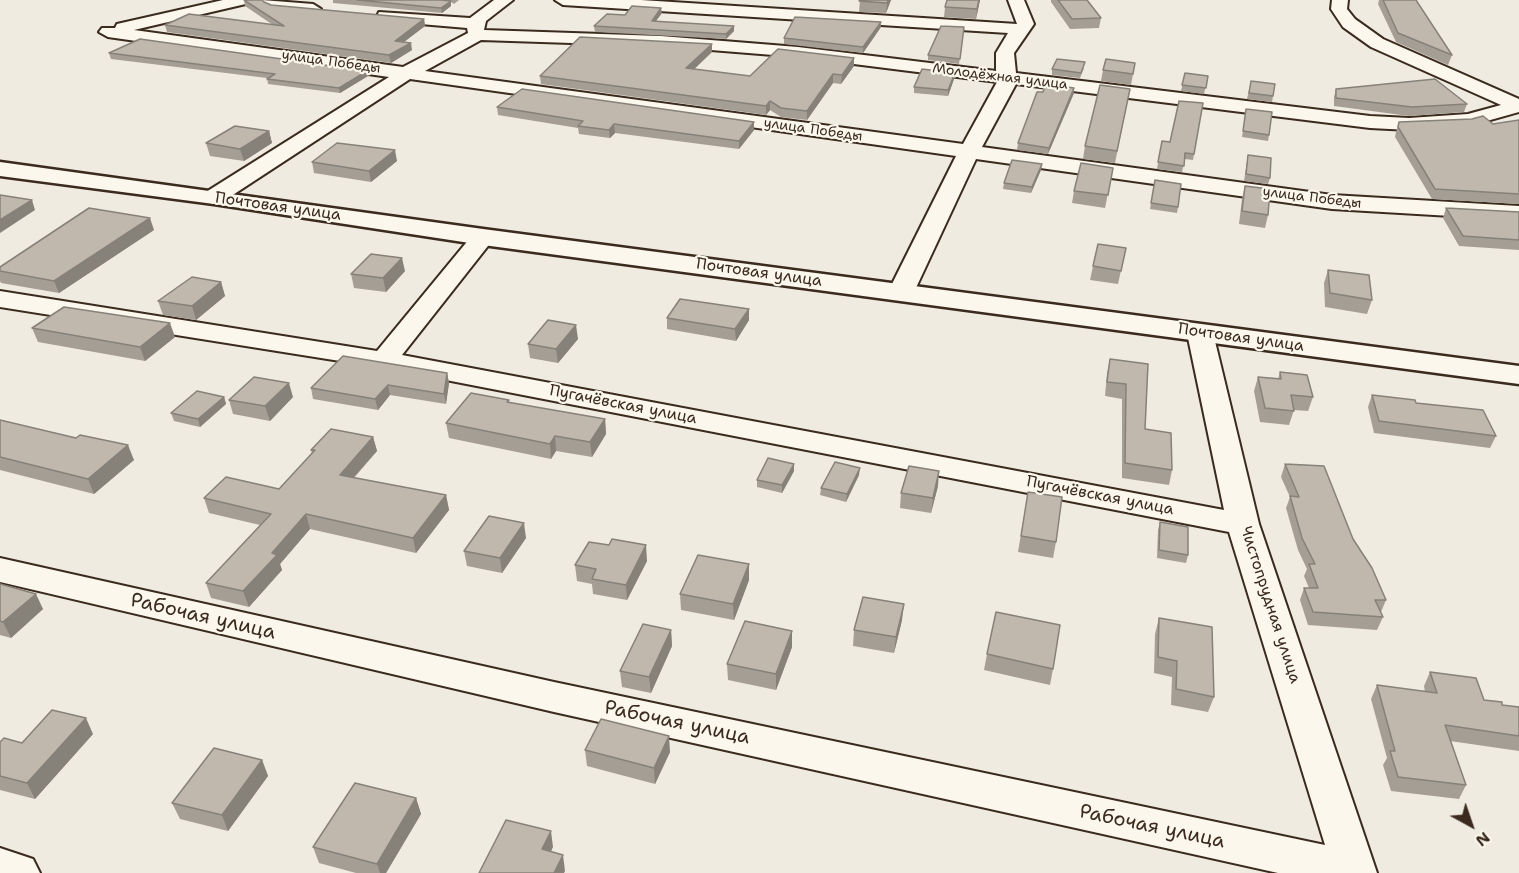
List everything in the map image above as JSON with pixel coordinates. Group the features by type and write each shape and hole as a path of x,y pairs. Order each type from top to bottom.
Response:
{"street":[{"name":"улица Победы","path":"244,0 102,34 407,73 1332,202 1519,213"},
{"path":"271,0 269,2 273,5 327,11"},
{"path":"214,197 476,30 478,19 505,0"},
{"path":"563,0 1022,29"},
{"path":"901,292 1008,78 1004,66 1005,53 1013,38 1026,24 1016,0"},
{"path":"1340,0 1339,9 1349,23 1377,43 1519,106"},
{"name":"Молодёжная улица","path":"372,15 476,30 684,42 798,52 1370,122 1409,124 1469,120 1519,106"},
{"name":"Почтовая улица","path":"0,169 214,197 483,237 1519,375"},
{"path":"384,360 483,237"},
{"name":"Пугачёвская улица","path":"0,299 384,360 1243,524"},
{"name":"Чистопрудная улица","path":"1200,333 1243,524 1355,872"},
{"name":"Рабочая улица","path":"0,570 554,697 1355,872"},
{"path":"0,867 18,873"}],"building":[{"path":"244,0 262,0 271,5 424,19 395,41 411,43 389,55 165,25 189,14 284,26"},
{"path":"357,0 441,0 451,1 441,8"},
{"path":"860,0 888,0 887,3"},
{"path":"947,0 979,0 977,9 945,7"},
{"path":"1058,0 1087,0 1101,18 1072,19"},
{"path":"1383,0 1416,0 1452,55 1398,33"},
{"path":"632,6 661,8 652,21 734,26 726,34 594,26 607,14 625,15"},
{"path":"795,17 881,22 863,47 784,38"},
{"path":"941,26 964,27 960,59 928,55"},
{"path":"580,37 712,44 686,68 750,76 778,49 854,58 842,75 833,74 807,111 781,108 770,101 766,106 540,76"},
{"path":"140,39 367,71 339,88 267,79 275,74 109,53"},
{"path":"1057,59 1085,62 1081,73 1052,69"},
{"path":"1106,59 1135,63 1133,74 1103,70"},
{"path":"922,69 955,73 948,90 914,87"},
{"path":"1185,73 1208,76 1206,88 1182,85"},
{"path":"1435,79 1467,104 1412,107 1336,98 1336,89"},
{"path":"1251,81 1275,84 1273,96 1249,93"},
{"path":"1046,84 1074,88 1049,148 1018,143 1037,92 1043,92"},
{"path":"1100,85 1130,89 1117,151 1085,146"},
{"path":"522,89 754,122 739,141 614,124 609,130 578,126 583,121 497,107"},
{"path":"1179,101 1203,103 1194,154 1185,153 1184,166 1158,162 1162,141 1170,142"},
{"path":"1246,109 1272,112 1269,135 1243,131"},
{"path":"1483,116 1493,124 1519,120 1519,194 1435,189 1398,127 1399,122 1472,119"},
{"path":"235,126 269,131 240,149 206,143"},
{"path":"337,143 395,150 369,171 312,162"},
{"path":"1248,155 1271,158 1270,178 1246,174"},
{"path":"1012,160 1042,164 1032,187 1004,183"},
{"path":"1081,163 1113,168 1108,195 1074,191"},
{"path":"1155,180 1181,184 1178,207 1151,203"},
{"path":"1245,186 1270,189 1268,215 1242,211"},
{"path":"0,195 32,200 0,220"},
{"path":"89,208 150,218 54,281 0,271 0,267"},
{"path":"1446,208 1519,212 1519,240 1463,236"},
{"path":"1098,244 1126,248 1121,271 1093,266"},
{"path":"371,254 402,258 383,278 351,274"},
{"path":"1328,270 1369,275 1372,300 1330,293"},
{"path":"192,277 221,282 192,306 158,301"},
{"path":"680,299 749,309 735,329 667,318"},
{"path":"64,307 170,323 140,347 32,328"},
{"path":"548,320 576,325 556,349 528,344"},
{"path":"343,356 447,373 444,394 388,385 375,399 311,388"},
{"path":"1110,359 1148,364 1145,429 1171,433 1172,470 1125,463 1126,384 1107,382"},
{"path":"1280,372 1307,375 1313,397 1291,395 1294,411 1265,408 1258,377 1281,379"},
{"path":"254,377 289,383 265,406 229,400"},
{"path":"197,391 224,397 198,419 171,413"},
{"path":"471,393 509,400 507,402 605,419 590,442 555,436 550,444 446,423"},
{"path":"1372,395 1415,400 1416,403 1483,410 1496,436 1379,421"},
{"path":"0,420 76,438 80,435 128,445 88,479 0,457"},
{"path":"331,429 373,437 340,475 446,495 413,538 306,514 272,553 277,555 243,591 206,583 271,514 204,498 226,477 279,489"},
{"path":"768,458 794,464 782,485 757,480"},
{"path":"835,462 860,468 847,494 821,488"},
{"path":"1285,464 1324,466 1353,539 1372,568 1386,600 1375,600 1383,617 1313,612 1304,588 1318,588 1309,564 1315,564 1302,538 1290,496 1299,497"},
{"path":"909,466 939,471 933,498 901,493"},
{"path":"1028,492 1062,497 1056,542 1021,536"},
{"path":"489,516 524,523 500,558 464,551"},
{"path":"1160,522 1188,527 1188,555 1159,550"},
{"path":"612,539 646,545 626,585 592,579 596,569 575,565 589,542 609,545"},
{"path":"698,555 749,564 733,604 680,594"},
{"path":"0,584 36,594 3,622 0,621"},
{"path":"863,597 904,604 896,637 854,630"},
{"path":"996,612 1060,625 1053,669 987,654"},
{"path":"1159,618 1212,627 1214,697 1176,689 1177,661 1158,657"},
{"path":"745,621 792,631 776,674 727,664"},
{"path":"643,624 671,630 649,677 620,671"},
{"path":"1430,672 1476,678 1484,700 1519,707 1519,736 1445,725 1466,785 1398,777 1390,751 1395,751 1377,685 1437,693"},
{"path":"52,710 86,718 27,783 0,776 0,742 4,738 22,743"},
{"path":"601,719 669,736 654,768 585,750"},
{"path":"214,748 262,760 222,815 172,803"},
{"path":"355,783 416,798 377,864 313,847"},
{"path":"506,820 551,831 542,849 563,855 554,873 479,873"}]}
